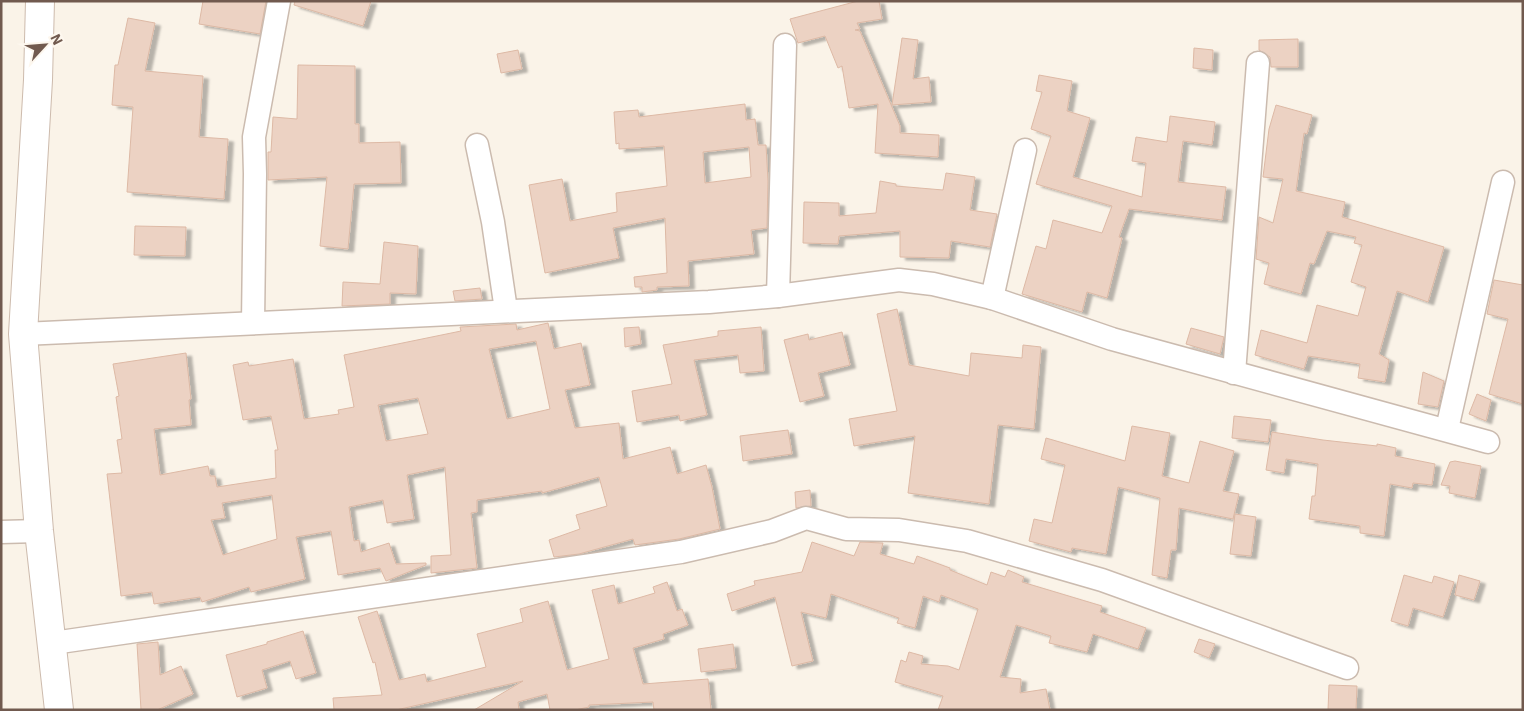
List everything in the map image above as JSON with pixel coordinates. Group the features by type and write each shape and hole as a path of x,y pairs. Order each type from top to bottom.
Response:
{"street":[{"path":"40,1 38,80 23,334 39,531 59,710"},
{"path":"252,323 254,137 279,1"},
{"path":"778,296 785,45"},
{"path":"1234,373 1258,63"},
{"path":"477,145 493,222 506,310"},
{"path":"992,298 1025,150"},
{"path":"1447,429 1503,182"},
{"path":"23,334 708,302 778,296 899,280 933,284 992,298 1112,339 1447,429 1488,442"},
{"path":"53,643 682,552 772,531 806,518 846,529 899,530 968,541 1102,580 1347,668"},
{"path":"1,532 39,531"}],"building":[{"path":"203,1 266,1 260,34 199,24"},
{"path":"295,1 371,1 363,26 294,5"},
{"path":"858,1 879,1 882,19 857,23 860,29 855,30 860,31 900,126 900,133 939,135 938,157 875,153 878,104 849,108 842,66 838,68 825,36 798,43 790,19"},
{"path":"128,18 155,23 145,71 203,76 199,137 228,139 224,199 127,192 133,107 112,105 115,65 118,65"},
{"path":"902,38 918,40 913,79 929,77 931,102 892,105"},
{"path":"1298,39 1298,67 1271,67 1270,57 1259,50 1259,40"},
{"path":"1194,48 1213,50 1212,70 1193,68"},
{"path":"518,50 522,69 501,73 497,54"},
{"path":"298,65 355,66 355,124 359,124 359,143 400,142 401,183 354,184 348,249 320,246 327,177 268,180 268,152 271,152 273,117 297,119"},
{"path":"1039,75 1072,81 1067,111 1090,118 1073,177 1142,197 1146,163 1132,161 1136,137 1167,142 1170,116 1215,122 1212,145 1183,141 1178,182 1226,187 1222,220 1129,209 1119,237 1122,238 1107,298 1087,292 1082,312 1022,294 1036,246 1046,249 1053,220 1102,233 1112,206 1036,184 1051,136 1031,129 1042,92 1036,91"},
{"path":"745,104 746,120 755,119 758,145 766,145 768,181 767,228 751,230 754,254 688,261 689,286 657,287 657,290 642,292 642,287 635,287 634,277 667,273 665,218 613,228 619,258 545,273 529,185 562,179 570,221 617,212 616,193 667,186 664,146 619,149 619,143 616,144 614,112 638,110 639,117","holes":["749,147 751,177 705,183 703,152"]},
{"path":"1276,105 1312,115 1307,134 1304,133 1296,191 1345,202 1342,217 1444,247 1428,302 1397,291 1379,354 1389,360 1385,382 1358,378 1360,364 1308,356 1304,369 1255,355 1261,330 1307,343 1317,305 1358,316 1366,287 1351,282 1362,245 1354,243 1356,237 1327,231 1314,264 1310,263 1301,294 1264,284 1269,263 1256,259 1259,217 1273,223 1283,179 1263,177 1269,129"},
{"path":"946,173 975,177 970,210 997,214 990,247 951,241 949,258 900,257 900,231 839,236 838,244 803,243 804,202 839,203 839,216 876,213 880,181 896,184 896,186 943,190"},
{"path":"135,226 186,227 185,256 134,255"},
{"path":"384,242 418,246 416,294 390,293 390,304 342,306 343,282 380,284"},
{"path":"1494,280 1523,285 1523,404 1489,394 1508,319 1487,314"},
{"path":"480,288 482,299 455,301 453,291"},
{"path":"897,309 909,365 969,376 971,353 1022,358 1023,345 1041,347 1034,429 998,425 989,504 908,493 915,436 854,446 849,419 897,411 877,314"},
{"path":"548,323 554,349 581,343 590,385 565,390 575,428 619,423 623,459 670,447 677,474 706,465 720,529 679,539 635,545 633,539 579,554 554,557 549,540 580,529 576,515 607,506 599,477 542,493 542,491 477,500 477,512 471,513 477,568 431,573 431,556 451,555 445,467 407,475 414,519 387,523 383,500 349,507 354,541 359,540 361,552 389,543 396,564 426,563 426,565 386,581 380,568 338,575 331,531 296,537 305,579 251,592 249,587 202,602 200,597 154,604 152,592 121,596 107,474 122,473 117,440 122,439 116,397 119,396 113,364 186,353 191,399 189,400 191,425 154,429 160,475 208,466 210,476 215,476 217,487 276,478 275,450 278,450 271,416 243,420 233,365 248,362 249,366 293,359 304,419 339,414 338,410 354,407 344,355 461,331 460,327 516,324 517,330","holes":["536,341 550,409 507,419 489,349","418,398 428,434 386,441 378,405","272,495 277,539 223,555 211,520 225,518 222,503"]},
{"path":"639,327 641,344 625,347 624,328"},
{"path":"761,327 764,371 740,373 738,355 694,360 707,415 680,421 679,415 637,422 632,391 672,384 663,345 718,336 718,331"},
{"path":"1191,328 1224,337 1220,354 1186,344"},
{"path":"842,332 850,365 818,373 824,396 800,402 784,340 808,334 809,340"},
{"path":"1423,372 1444,381 1438,407 1418,404"},
{"path":"1477,394 1491,400 1486,421 1469,414"},
{"path":"1234,416 1271,420 1268,442 1232,438"},
{"path":"1132,426 1170,433 1162,476 1189,483 1200,441 1234,451 1223,491 1239,494 1233,519 1179,508 1176,550 1171,550 1167,578 1152,575 1160,498 1118,487 1106,554 1072,548 1071,552 1029,541 1034,519 1052,523 1065,465 1041,459 1046,438 1125,461"},
{"path":"788,430 792,454 743,461 740,436"},
{"path":"1272,432 1323,440 1377,446 1377,444 1396,448 1395,456 1435,464 1432,485 1413,483 1412,488 1390,484 1384,536 1360,533 1360,526 1309,519 1312,496 1315,496 1318,464 1286,459 1284,473 1266,470"},
{"path":"1455,461 1481,466 1475,498 1449,493 1450,486 1441,485 1450,462"},
{"path":"810,490 811,506 796,508 795,492"},
{"path":"1235,514 1256,517 1251,556 1230,554"},
{"path":"812,542 854,556 860,542 883,543 880,554 914,564 917,556 950,568 950,570 987,585 991,572 1005,577 1008,570 1024,577 1022,582 1102,606 1100,612 1146,628 1138,649 1093,634 1087,652 1049,643 1051,636 1016,625 1000,677 1021,679 1020,693 1046,689 1050,710 938,710 943,696 895,682 901,660 906,662 909,652 923,656 921,664 948,666 959,670 978,609 941,595 939,602 923,596 915,628 897,623 899,618 831,594 826,618 801,612 813,661 792,666 775,597 732,611 727,594 755,585 754,581 802,572"},
{"path":"1404,575 1432,583 1434,576 1454,582 1443,617 1413,608 1408,626 1391,621"},
{"path":"1459,575 1480,581 1474,600 1455,595"},
{"path":"667,582 677,611 682,609 688,625 663,634 664,639 633,648 643,684 708,679 711,710 654,710 653,702 589,705 589,707 575,710 550,710 547,694 518,702 519,710 474,710 523,681 396,710 334,710 333,698 382,695 375,662 373,663 358,617 377,611 399,680 425,674 427,682 486,667 477,634 523,622 520,609 548,601 567,670 609,659 592,590 614,585 618,604 655,593 653,587"},
{"path":"303,631 316,673 296,679 290,661 262,670 267,688 237,697 226,655 267,644 267,642"},
{"path":"1199,639 1215,644 1209,658 1194,652"},
{"path":"158,642 160,675 181,666 193,694 157,710 141,710 137,644"},
{"path":"733,644 736,668 701,672 698,649"},
{"path":"1329,685 1357,686 1356,710 1328,710"}]}
